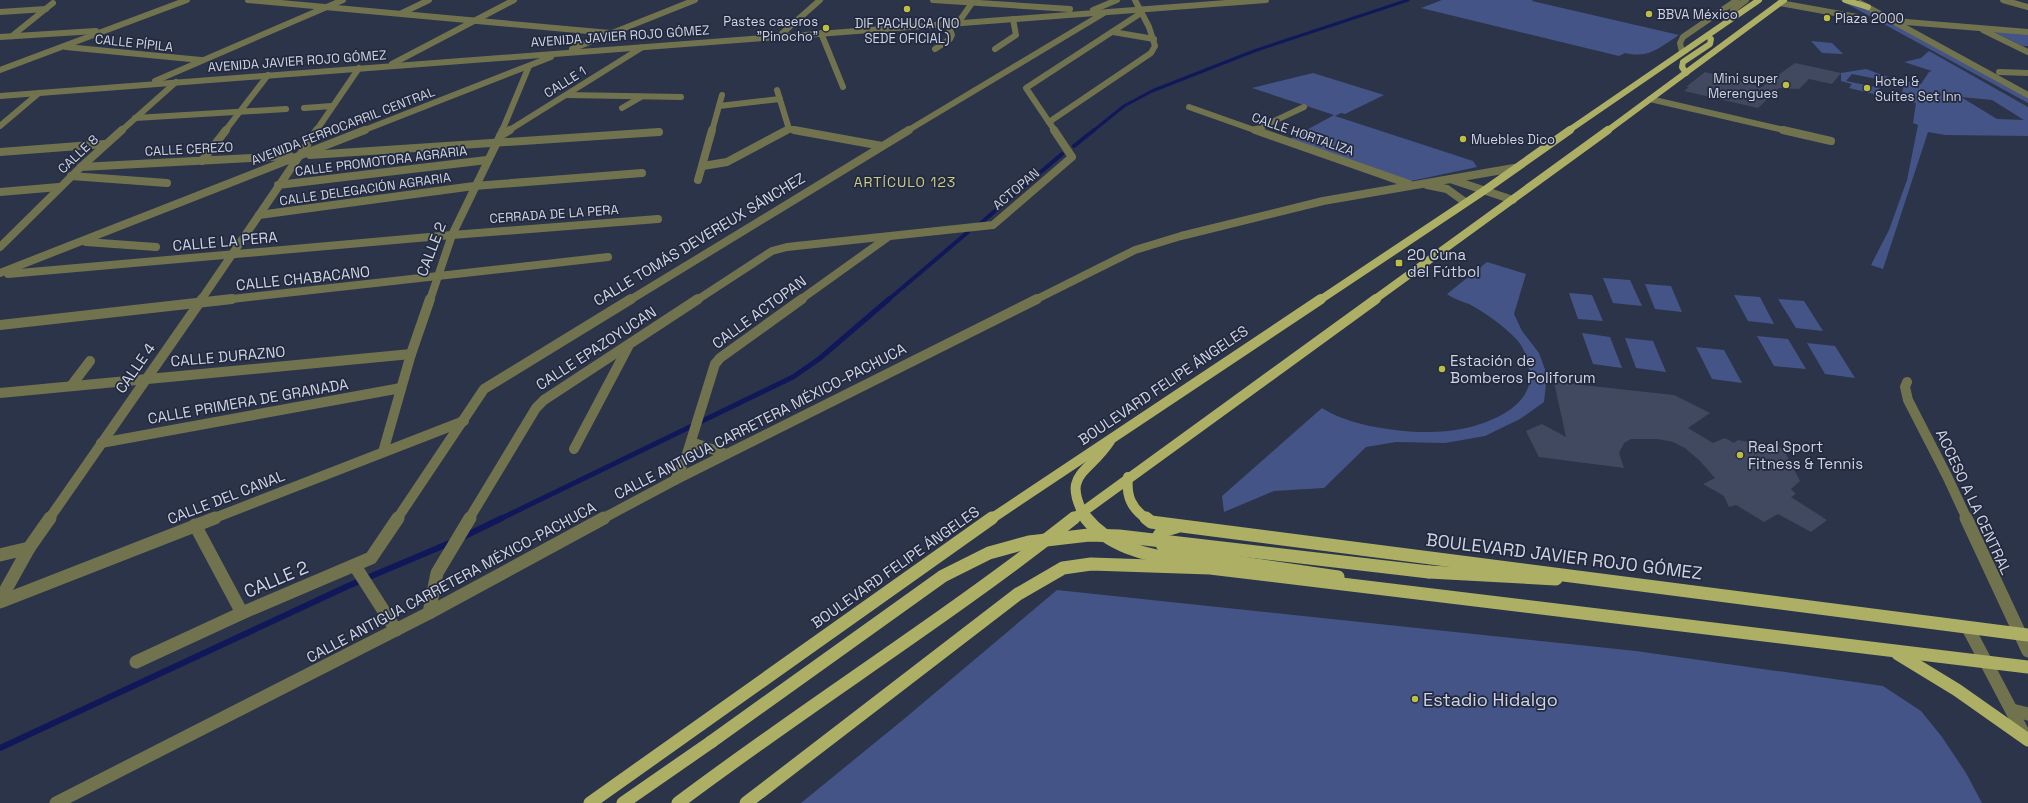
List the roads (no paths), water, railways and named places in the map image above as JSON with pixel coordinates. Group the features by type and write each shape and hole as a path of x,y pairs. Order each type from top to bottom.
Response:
{"main road":[{"name":"BOULEVARD FELIPE ÁNGELES","path":"590,803 976,529 1485,190 1514,168 1759,0"},
{"path":"1845,0 1868,7"},
{"path":"678,803 742,755 1012,567 1128,476 1513,200 1686,73 1780,1"},
{"path":"1686,73 1682,67 1684,62 1710,44 1711,39 1708,36"},
{"path":"1113,437 1098,458 1077,479 1074,487 1081,512 1094,528 1103,536 1131,550 1210,568"},
{"name":"BOULEVARD JAVIER ROJO GÓMEZ","path":"1128,476 1127,495 1131,506 1139,514 1151,522 1180,527 1648,585 2023,635"},
{"path":"1180,527 1162,531 1158,537 1162,546 1171,552 1189,556 1316,573 1400,591"},
{"path":"623,803 943,576 989,553 1028,542 1089,535 1119,536 1430,572 1648,585"},
{"path":"746,803 1018,594 1063,568 1091,564 1112,563 1210,568 2028,667"},
{"path":"1893,651 1957,690 2028,741"}],"street":[{"path":"0,70 187,0"},
{"path":"248,0 273,1 612,33"},
{"path":"148,84 343,0"},
{"path":"401,13 429,0"},
{"path":"388,66 514,0"},
{"name":"AVENIDA FERROCARRIL CENTRAL","path":"0,274 695,0"},
{"path":"778,37 820,0"},
{"path":"933,0 973,1 1106,12"},
{"path":"1091,11 1117,0"},
{"path":"1049,122 1151,53 1155,46 1154,39 1146,18 1140,11 1136,0"},
{"name":"AVENIDA JAVIER ROJO GÓMEZ","path":"0,96 642,46 1106,12 1140,11 1266,0"},
{"path":"1682,52 1680,44 1683,37 1737,0"},
{"path":"1708,36 1706,29 1746,0"},
{"path":"1855,0 2028,95"},
{"path":"2003,0 2028,7"},
{"path":"958,23 973,1"},
{"path":"1780,1 1858,16"},
{"path":"12,36 53,3"},
{"path":"0,12 46,9"},
{"path":"1113,32 1140,11"},
{"name":"CALLE TOMÁS DEVEREUX SÁNCHEZ","path":"371,558 484,389 882,146 1106,12"},
{"path":"994,49 1016,35 1013,19"},
{"path":"1893,21 2028,32"},
{"path":"935,49 950,39 952,35 947,24"},
{"path":"1978,28 2028,52"},
{"path":"0,37 106,30"},
{"path":"1113,32 1154,39"},
{"name":"ACTOPAN","path":"888,237 993,225 1072,157 1026,88 1113,32"},
{"path":"821,33 844,86"},
{"name":"CALLE PÍPILA","path":"64,46 203,61"},
{"name":"CALLE 1","path":"498,140 642,46"},
{"path":"2020,48 2028,48"},
{"path":"0,62 18,63"},
{"name":"CALLE 2","path":"383,452 411,354 436,277 452,235 474,186 498,140 529,66"},
{"name":"CALLE 4","path":"0,601 29,548 199,303 359,68"},
{"path":"1999,72 2028,74"},
{"path":"202,161 268,75"},
{"name":"CALLE 8","path":"0,247 71,176 176,82"},
{"path":"777,90 789,130"},
{"path":"0,126 39,93"},
{"path":"567,95 681,97"},
{"path":"698,180 722,95"},
{"path":"622,108 641,97"},
{"path":"1650,99 1831,141"},
{"path":"719,106 780,100"},
{"path":"304,108 332,106"},
{"name":"CALLE HORTALIZA","path":"1189,107 1410,184"},
{"path":"1255,130 1304,107"},
{"path":"135,118 286,109"},
{"path":"703,166 719,165 727,162 789,130 882,146"},
{"name":"CALLE CEREZO","path":"81,167 299,156 498,140 659,132"},
{"path":"0,152 106,144"},
{"name":"CALLE PROMOTORA AGRARIA","path":"278,185 487,160"},
{"name":"CALLE ANTIGUA CARRETERA MÉXICO-PACHUCA","path":"56,803 429,613 675,480 1135,250 1177,236 1254,217 1410,184 1514,168"},
{"name":"CALLE DELEGACIÓN AGRARIA","path":"259,215 474,186 642,173"},
{"path":"71,176 167,183"},
{"path":"1448,178 1513,200"},
{"path":"1410,184 1435,185 1447,189 1465,202"},
{"path":"0,192 59,188"},
{"name":"CERRADA DE LA PERA","path":"452,235 658,219"},
{"name":"CALLE LA PERA","path":"0,274 452,235"},
{"name":"CALLE EPAZOYUCAN","path":"429,613 437,573 536,408 544,400 779,248 888,237"},
{"name":"CALLE ACTOPAN","path":"675,480 691,438 715,364 720,358 888,237"},
{"path":"82,242 156,247"},
{"name":"CALLE CHABACANO","path":"0,325 436,277 608,256"},
{"path":"574,449 629,345"},
{"name":"CALLE DURAZNO","path":"0,393 411,354"},
{"path":"71,386 90,361"},
{"name":"ACCESO A LA CENTRAL","path":"1907,382 1905,387 1908,400 1950,482 2023,635 2028,651"},
{"name":"CALLE PRIMERA DE GRANADA","path":"101,443 401,388"},
{"name":"CALLE DEL CANAL","path":"0,601 464,420"},
{"path":"691,438 726,454"},
{"name":"CALLE 2","path":"195,526 242,613 357,570 371,558"},
{"path":"0,556 29,548"},
{"path":"357,570 396,630"},
{"path":"136,662 242,613"},
{"path":"1968,628 2028,741"},
{"path":"2012,710 2028,714"}],"waterway":[{"path":"1093,131 1124,106 1152,91 1254,51 1408,0"},
{"path":"1074,146 1094,130"},
{"path":"981,223 1062,154"},
{"path":"888,300 968,232"},
{"path":"500,519 793,377 819,359 889,299"},
{"path":"463,537 502,518"},
{"path":"0,748 348,586 452,542"}],"place":[{"name":"DIF PACHUCA (NO SEDE OFICIAL)","path":"907,9"},
{"name":"BBVA México","path":"1649,14"},
{"name":"Plaza 2000","path":"1827,18"},
{"name":"Pastes caseros \"Pinocho\"","path":"826,28"},
{"name":"Mini super Merengues","path":"1786,85"},
{"name":"Hotel & Suites Set Inn","path":"1867,88"},
{"name":"Muebles Dico","path":"1463,139"},
{"name":"20 Cuna del Fútbol","path":"1399,263"},
{"name":"Estación de Bomberos Poliforum","path":"1442,369"},
{"name":"Real Sport Fitness & Tennis","path":"1740,455"},
{"name":"Estadio Hidalgo","path":"1415,699"}],"district":[{"name":"ARTÍCULO 123","path":"905,182"}]}
